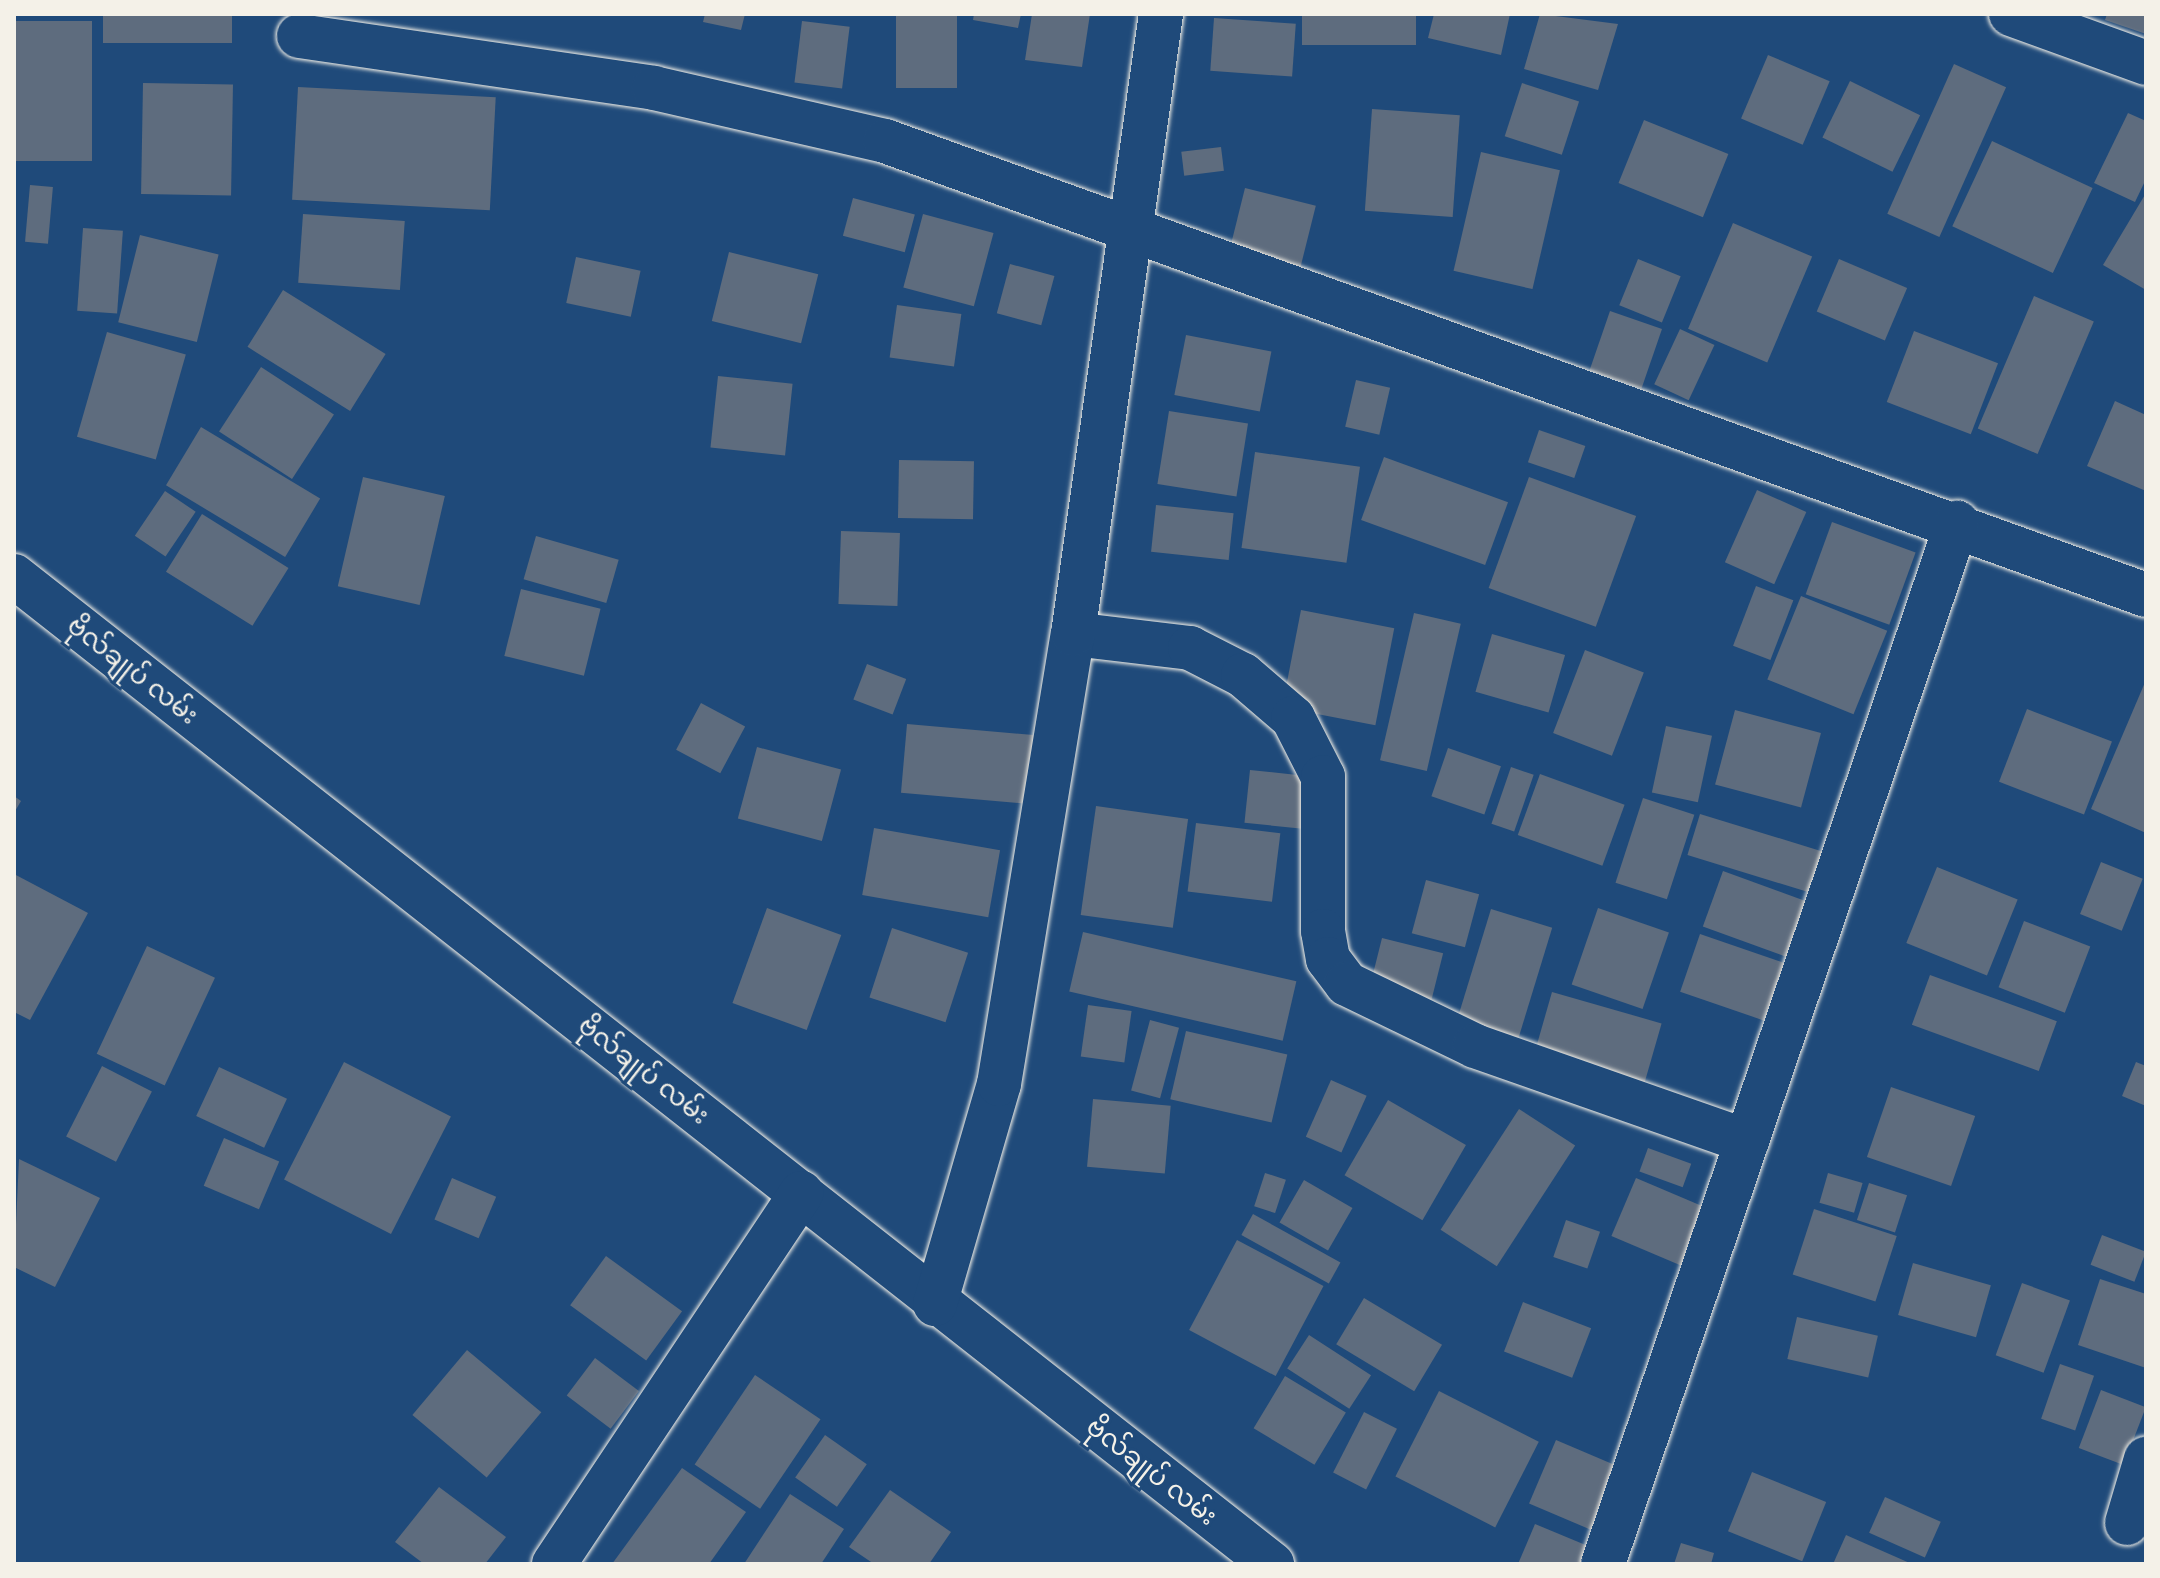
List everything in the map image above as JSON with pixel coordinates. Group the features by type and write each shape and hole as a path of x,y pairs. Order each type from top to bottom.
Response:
{"street":[{"path":"935,1304 999,1084 1073,634 1161,14"},
{"path":"2011,14 2146,63"},
{"path":"299,36 684,95 885,141 1131,225 1957,523 2146,595"},
{"path":"1603,1564 1957,523"},
{"name":"ဗိုလ်ချုပ် လမ်း","path":"14,576 801,1193 935,1304 1272,1564"},
{"path":"1073,634 1190,648 1243,675 1293,718 1323,777 1323,931 1328,959 1347,984 1475,1046 1747,1141"},
{"path":"554,1564 801,1193"},
{"path":"2127,1523 2146,1459"}],"building":[{"path":"103,14 232,14 232,43 103,43"},
{"path":"705,14 745,14 741,30 703,22"},
{"path":"896,14 957,14 957,88 896,88"},
{"path":"974,14 1021,14 1018,28 973,20"},
{"path":"1032,14 1090,14 1082,67 1025,60"},
{"path":"1302,14 1416,14 1416,45 1302,45"},
{"path":"1434,14 1510,14 1501,55 1428,38"},
{"path":"1540,14 1618,24 1598,90 1524,69"},
{"path":"2107,14 2146,14 2146,34 2105,20"},
{"path":"1214,18 1296,24 1292,77 1210,71"},
{"path":"14,21 92,21 92,161 14,161"},
{"path":"802,21 850,27 842,88 794,83"},
{"path":"1768,55 1830,81 1803,145 1741,119"},
{"path":"1954,64 2006,87 1939,237 1887,214"},
{"path":"1850,81 1920,115 1892,172 1822,138"},
{"path":"143,83 233,85 231,196 141,194"},
{"path":"1522,83 1579,102 1562,155 1505,136"},
{"path":"298,87 496,97 490,210 292,200"},
{"path":"1372,109 1460,115 1453,217 1365,211"},
{"path":"2128,113 2146,121 2146,179 2135,202 2094,183"},
{"path":"1644,120 1728,154 1703,217 1619,183"},
{"path":"1992,141 2093,188 2053,273 1952,226"},
{"path":"1221,147 1224,171 1184,176 1181,152"},
{"path":"1481,152 1560,170 1532,289 1454,271"},
{"path":"30,185 53,187 48,244 25,242"},
{"path":"1245,188 1316,206 1301,267 1230,249"},
{"path":"2146,193 2146,290 2103,265"},
{"path":"853,198 915,215 905,252 843,236"},
{"path":"303,214 405,221 400,290 298,283"},
{"path":"923,214 994,233 974,306 903,287"},
{"path":"1733,223 1812,257 1767,362 1688,329"},
{"path":"83,228 123,231 117,314 77,311"},
{"path":"140,235 219,255 197,342 118,322"},
{"path":"729,252 818,274 801,343 712,321"},
{"path":"576,257 641,271 631,317 566,303"},
{"path":"1638,259 1681,276 1662,323 1619,305"},
{"path":"1839,259 1907,288 1885,340 1817,311"},
{"path":"1010,264 1054,276 1041,325 997,313"},
{"path":"283,290 386,354 350,411 247,347"},
{"path":"2034,296 2094,321 2038,454 1978,429"},
{"path":"897,305 961,314 954,367 890,357"},
{"path":"1610,311 1662,329 1641,388 1589,371"},
{"path":"1680,329 1714,345 1689,400 1654,384"},
{"path":"1914,331 1998,363 1971,434 1887,402"},
{"path":"107,332 186,355 156,459 77,437"},
{"path":"1186,335 1271,352 1260,411 1174,395"},
{"path":"261,367 334,414 292,479 219,432"},
{"path":"718,376 793,384 785,455 710,448"},
{"path":"1356,380 1390,388 1379,435 1345,427"},
{"path":"2115,401 2146,415 2146,491 2087,466"},
{"path":"1169,411 1248,424 1236,497 1157,484"},
{"path":"201,427 320,499 285,557 166,485"},
{"path":"1539,430 1585,446 1574,478 1528,462"},
{"path":"1255,452 1360,467 1346,563 1242,548"},
{"path":"1384,457 1508,502 1485,565 1361,520"},
{"path":"899,460 974,461 973,519 898,518"},
{"path":"363,477 445,496 420,605 338,586"},
{"path":"1529,477 1636,516 1596,627 1489,588"},
{"path":"1757,490 1806,512 1774,584 1725,562"},
{"path":"165,491 196,512 165,556 135,536"},
{"path":"1156,505 1234,513 1229,560 1151,552"},
{"path":"202,514 289,568 252,626 166,572"},
{"path":"1832,522 1916,552 1889,625 1806,594"},
{"path":"841,531 900,533 897,606 838,604"},
{"path":"536,536 619,560 606,603 524,579"},
{"path":"1756,586 1793,600 1770,660 1733,646"},
{"path":"521,589 601,609 584,676 504,656"},
{"path":"1801,596 1887,631 1854,714 1767,679"},
{"path":"1301,610 1394,628 1375,725 1282,707"},
{"path":"1414,613 1461,624 1427,771 1380,760"},
{"path":"1492,634 1565,655 1549,713 1475,692"},
{"path":"1585,650 1644,673 1612,756 1553,733"},
{"path":"867,664 906,679 893,715 853,699"},
{"path":"2146,680 2146,833 2091,809"},
{"path":"701,703 745,726 720,773 676,750"},
{"path":"2027,709 2112,742 2084,814 1999,782"},
{"path":"1735,710 1821,733 1801,807 1715,784"},
{"path":"907,724 1034,735 1028,804 901,793"},
{"path":"1666,726 1712,736 1698,802 1652,793"},
{"path":"757,747 841,770 822,841 738,818"},
{"path":"1448,748 1501,766 1484,814 1431,796"},
{"path":"1511,767 1534,775 1514,832 1491,824"},
{"path":"1250,770 1316,777 1310,830 1244,823"},
{"path":"1540,774 1625,805 1602,866 1518,835"},
{"path":"14,796 21,801 14,813"},
{"path":"1643,798 1694,815 1667,899 1615,883"},
{"path":"1096,806 1188,819 1173,928 1081,915"},
{"path":"1700,814 1827,853 1815,894 1687,855"},
{"path":"1196,823 1280,833 1272,902 1188,891"},
{"path":"874,828 1000,850 988,917 862,895"},
{"path":"2101,862 2143,879 2122,931 2080,914"},
{"path":"1937,867 2018,900 1987,976 1906,943"},
{"path":"1723,871 1809,902 1789,958 1703,926"},
{"path":"14,874 88,913 30,1020 14,1012"},
{"path":"1426,880 1479,894 1465,947 1412,933"},
{"path":"767,908 841,935 807,1030 732,1003"},
{"path":"1598,908 1669,932 1643,1009 1572,985"},
{"path":"1491,909 1552,928 1518,1039 1457,1020"},
{"path":"2024,921 2090,946 2065,1013 1999,987"},
{"path":"892,928 968,953 946,1022 869,997"},
{"path":"1083,932 1296,981 1283,1041 1069,991"},
{"path":"1700,934 1784,963 1764,1021 1680,992"},
{"path":"1382,938 1443,953 1431,1001 1370,986"},
{"path":"147,946 215,978 165,1086 97,1054"},
{"path":"1930,975 2057,1021 2039,1071 1912,1025"},
{"path":"1552,992 1662,1023 1643,1087 1534,1055"},
{"path":"1088,1005 1132,1011 1124,1063 1081,1056"},
{"path":"1150,1020 1179,1028 1160,1098 1131,1091"},
{"path":"1186,1031 1287,1054 1272,1123 1170,1099"},
{"path":"344,1062 451,1116 391,1234 284,1180"},
{"path":"2136,1062 2146,1066 2146,1106 2122,1096"},
{"path":"102,1066 152,1091 116,1162 66,1136"},
{"path":"219,1067 287,1099 264,1148 196,1116"},
{"path":"1331,1080 1367,1096 1341,1153 1306,1137"},
{"path":"1891,1087 1975,1116 1951,1186 1867,1157"},
{"path":"1093,1099 1171,1106 1165,1174 1087,1167"},
{"path":"1388,1100 1466,1145 1422,1220 1344,1175"},
{"path":"1519,1109 1575,1145 1497,1266 1441,1230"},
{"path":"224,1138 279,1161 259,1209 204,1186"},
{"path":"1648,1148 1691,1164 1683,1187 1639,1171"},
{"path":"19,1159 100,1198 55,1287 14,1267"},
{"path":"1265,1173 1286,1180 1275,1213 1254,1206"},
{"path":"1828,1173 1863,1183 1854,1213 1819,1203"},
{"path":"452,1178 496,1197 479,1238 434,1219"},
{"path":"1636,1178 1710,1209 1685,1267 1611,1236"},
{"path":"1304,1180 1352,1208 1328,1250 1280,1222"},
{"path":"1869,1183 1907,1195 1895,1232 1857,1220"},
{"path":"1814,1209 1897,1236 1875,1302 1793,1275"},
{"path":"1253,1214 1340,1262 1329,1283 1241,1235"},
{"path":"1566,1220 1600,1232 1587,1269 1553,1257"},
{"path":"2102,1235 2146,1252 2134,1282 2091,1265"},
{"path":"1237,1240 1324,1286 1276,1376 1189,1330"},
{"path":"606,1256 682,1311 646,1361 570,1305"},
{"path":"1913,1263 1991,1285 1976,1337 1898,1315"},
{"path":"2100,1279 2146,1294 2146,1368 2078,1345"},
{"path":"2022,1283 2070,1300 2044,1373 1996,1355"},
{"path":"1364,1298 1442,1345 1414,1391 1336,1344"},
{"path":"1523,1302 1591,1328 1572,1378 1504,1351"},
{"path":"1797,1317 1878,1336 1868,1378 1787,1359"},
{"path":"1309,1335 1371,1375 1349,1409 1287,1369"},
{"path":"467,1350 541,1412 487,1477 412,1415"},
{"path":"595,1358 639,1391 611,1429 567,1396"},
{"path":"2060,1364 2094,1376 2075,1431 2041,1419"},
{"path":"755,1375 820,1419 760,1509 695,1465"},
{"path":"1285,1376 1346,1413 1314,1465 1254,1428"},
{"path":"2101,1390 2146,1407 2124,1465 2079,1448"},
{"path":"1439,1391 1539,1442 1495,1527 1395,1477"},
{"path":"1364,1412 1397,1429 1366,1489 1333,1473"},
{"path":"825,1435 867,1464 837,1507 795,1478"},
{"path":"1556,1440 1626,1470 1599,1533 1529,1504"},
{"path":"682,1468 746,1512 709,1564 612,1564"},
{"path":"1752,1472 1826,1502 1802,1561 1728,1531"},
{"path":"439,1487 506,1537 485,1564 424,1564 395,1542"},
{"path":"890,1490 951,1532 929,1564 874,1564 849,1547"},
{"path":"790,1494 844,1529 821,1564 744,1564"},
{"path":"1885,1497 1941,1522 1925,1557 1869,1533"},
{"path":"1535,1524 1600,1551 1595,1564 1518,1564"},
{"path":"1846,1535 1912,1564 1833,1564"},
{"path":"1681,1543 1714,1553 1711,1564 1674,1564"}]}
